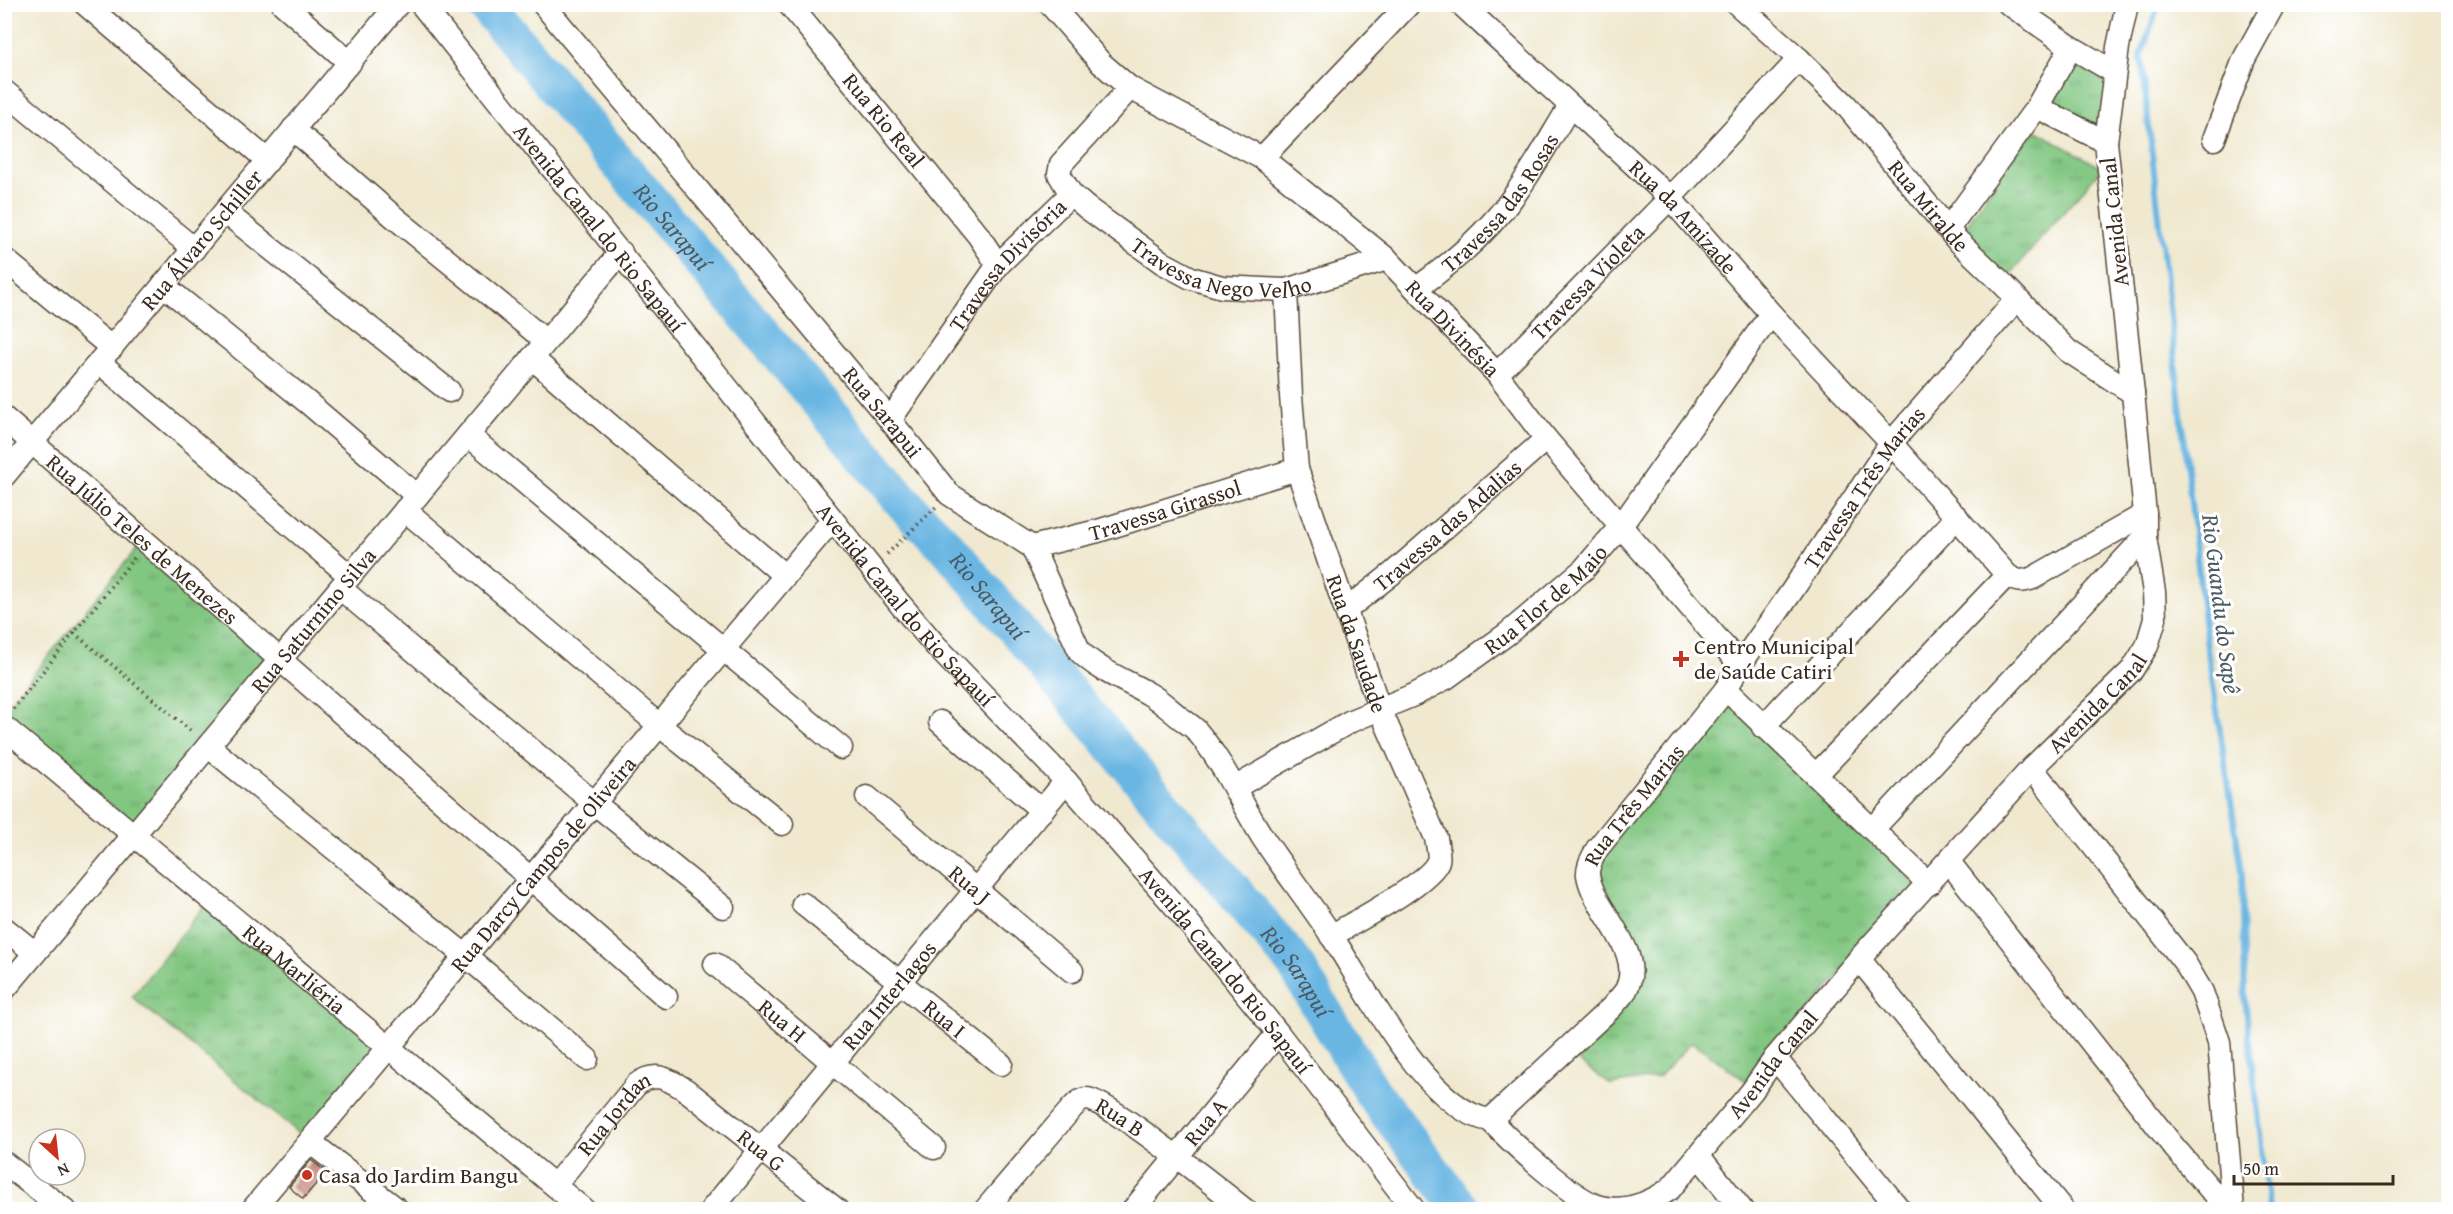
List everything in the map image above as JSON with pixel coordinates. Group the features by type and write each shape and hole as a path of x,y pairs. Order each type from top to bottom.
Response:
{"street":[{"path":"85,4 268,161"},
{"path":"283,4 350,63"},
{"name":"Rua Álvaro Schiller","path":"4,476 398,4"},
{"name":"Avenida Canal do Rio Sapauí","path":"421,4 621,252 832,520 936,646 1066,781 1174,905 1278,1033 1402,1205"},
{"name":"Rua Sarapui","path":"543,4 949,494 1032,547"},
{"name":"Rua Rio Real","path":"789,4 978,235 998,265"},
{"name":"Rua Divinésia","path":"1050,4 1101,63 1130,88 1262,158 1387,258 1497,374 1546,439 1740,664"},
{"path":"1262,158 1409,4"},
{"name":"Rua da Amizade","path":"1461,4 1670,198 1771,314 1891,443 2007,575"},
{"name":"Rua Miralde","path":"1737,4 1845,104 1948,229 2068,351 2133,393"},
{"path":"2009,4 2071,48 2114,72"},
{"name":"Avenida Canal","path":"1600,1208 1620,1209 1655,1200 1670,1189 1752,1091 1775,1058 1859,959 2032,768 2132,670 2146,646 2155,619 2154,592 2145,537 2145,514 2106,142 2114,72 2127,4"},
{"path":"2214,139 2244,59 2274,4"},
{"path":"1948,229 2037,107 2071,48"},
{"name":"Travessa Violeta","path":"1497,374 1670,198 1799,59"},
{"name":"Travessa Divisória","path":"890,420 998,265 1071,194 1059,174 1061,164 1130,88"},
{"path":"4,91 194,249"},
{"name":"Travessa das Rosas","path":"1417,288 1453,262 1481,235 1516,193 1570,106"},
{"path":"2037,107 2106,142"},
{"path":"293,129 394,217 785,576"},
{"name":"Travessa Nego Velho","path":"1071,194 1163,263 1191,278 1222,287 1286,290 1387,258"},
{"path":"225,212 449,391"},
{"name":"Rua Saturnino Silva","path":"4,990 621,252"},
{"path":"4,259 345,582 594,803 723,906"},
{"path":"163,285 307,402 411,503 659,725 782,824"},
{"name":"Rua da Saudade","path":"1286,290 1297,469 1379,707 1436,838 1439,860 1433,871 1408,889 1331,936"},
{"name":"Travessa Três Marias","path":"1726,690 1740,664 1891,443 2018,299"},
{"name":"Rua Flor de Maio","path":"1236,787 1304,746 1379,707 1416,694 1446,678 1508,634 1584,569 1621,526 1771,314"},
{"name":"Rua Júlio Teles de Menezes","path":"4,418 529,880 666,997"},
{"path":"468,435 841,748"},
{"name":"Travessa das Adalias","path":"1346,610 1394,572 1546,439"},
{"name":"Travessa Girassol","path":"1032,547 1098,531 1297,469"},
{"path":"1816,775 2007,575 2022,582 2033,578 2145,514"},
{"path":"1763,727 1957,518"},
{"name":"Rua Darcy Campos de Oliveira","path":"252,1209 832,520"},
{"path":"1873,829 2145,537"},
{"path":"1032,547 1080,652 1093,665 1151,695 1195,729 1236,787 1263,838 1331,936 1379,1015 1411,1060 1465,1113 1478,1119 1490,1120 1545,1171 1586,1201 1600,1208"},
{"path":"1726,690 1929,884"},
{"name":"Rua Três Marias","path":"1490,1120 1611,1008 1626,990 1631,974 1629,957 1593,889 1588,874 1589,864 1597,849 1726,690"},
{"name":"Rua Marliéria","path":"7,720 134,835 584,1209"},
{"path":"940,722 1042,811"},
{"path":"208,746 466,956 587,1059"},
{"path":"2032,768 2185,963 2202,992 2219,1042 2233,1209"},
{"name":"Rua Interlagos","path":"711,1209 1066,781"},
{"name":"Rua J","path":"867,797 1072,971"},
{"path":"1949,862 2173,1146 2228,1209"},
{"name":"Rua I","path":"803,904 1000,1064"},
{"path":"4,928 35,953"},
{"path":"1859,959 2063,1209"},
{"name":"Rua H","path":"715,964 934,1148"},
{"name":"Rua A","path":"1133,1209 1278,1033"},
{"path":"1775,1058 1900,1209"},
{"name":"Rua Jordan","path":"555,1185 620,1103 643,1079 655,1076 665,1077 686,1090"},
{"name":"Rua G","path":"686,1090 837,1209"},
{"name":"Rua B","path":"984,1209 1072,1108 1080,1100 1087,1098 1106,1106 1245,1209"},
{"path":"309,1142 398,1209"},
{"path":"1699,1156 1742,1209"},
{"path":"4,1163 65,1209"}],"path":[{"path":"871,568 949,494"},
{"path":"7,720 146,543"},
{"path":"74,633 208,746"}],"green space":[{"path":"2070,54 2111,87 2098,133 2050,101"},
{"path":"2032,128 2102,168 2008,277 1959,236"},
{"path":"142,542 280,663 140,837 5,727 5,709"},
{"path":"1724,697 1921,883 1747,1082 1692,1042 1659,1077 1611,1085 1570,1055 1634,981 1596,883 1599,850"},
{"path":"210,898 389,1047 310,1142 132,997"}],"building":[{"path":"311,1160 326,1172 303,1199 289,1187"}],"waterway":[{"name":"Rio Sarapuí","path":"485,4 910,510 949,549 1294,963 1372,1092 1462,1210"},
{"name":"Rio Guandu do Sapê","path":"2159,4 2141,55 2207,647 2242,871 2245,999 2269,1210"}],"place":[{"name":"Centro Municipal de Saúde Catiri","path":"1681,659"},
{"name":"Casa do Jardim Bangu","path":"307,1175"}]}
